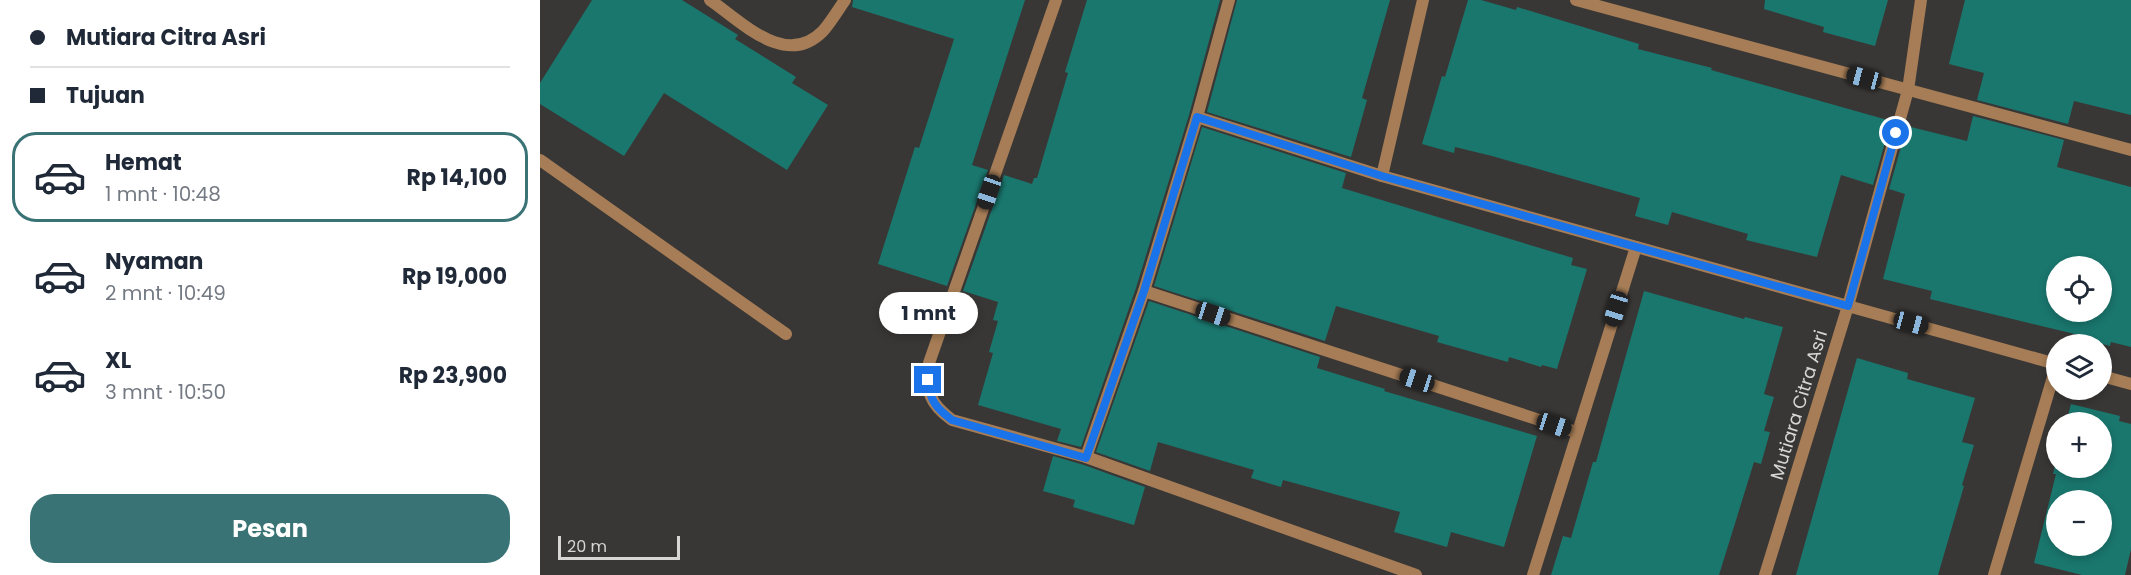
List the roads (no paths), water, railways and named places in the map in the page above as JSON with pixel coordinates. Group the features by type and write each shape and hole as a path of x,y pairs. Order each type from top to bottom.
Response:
{"street":[{"path":"710,0 768,41 794,46 805,44 823,30 844,0"},
{"path":"1056,0 929,363 928,380 931,400 952,420 1086,458 1416,575"},
{"path":"1086,458 1144,291 1197,117 1229,0"},
{"path":"1382,176 1424,0"},
{"path":"1576,0 2131,150"},
{"name":"Mutiara Citra Asri","path":"1766,575 1848,306 1908,90 1921,0"},
{"path":"1197,117 1382,176 2046,362"},
{"path":"540,160 786,334"},
{"path":"1533,575 1576,432 1636,247"},
{"path":"1144,291 1576,432"},
{"path":"2112,379 2131,384"},
{"path":"1994,575 2046,399"}]}
